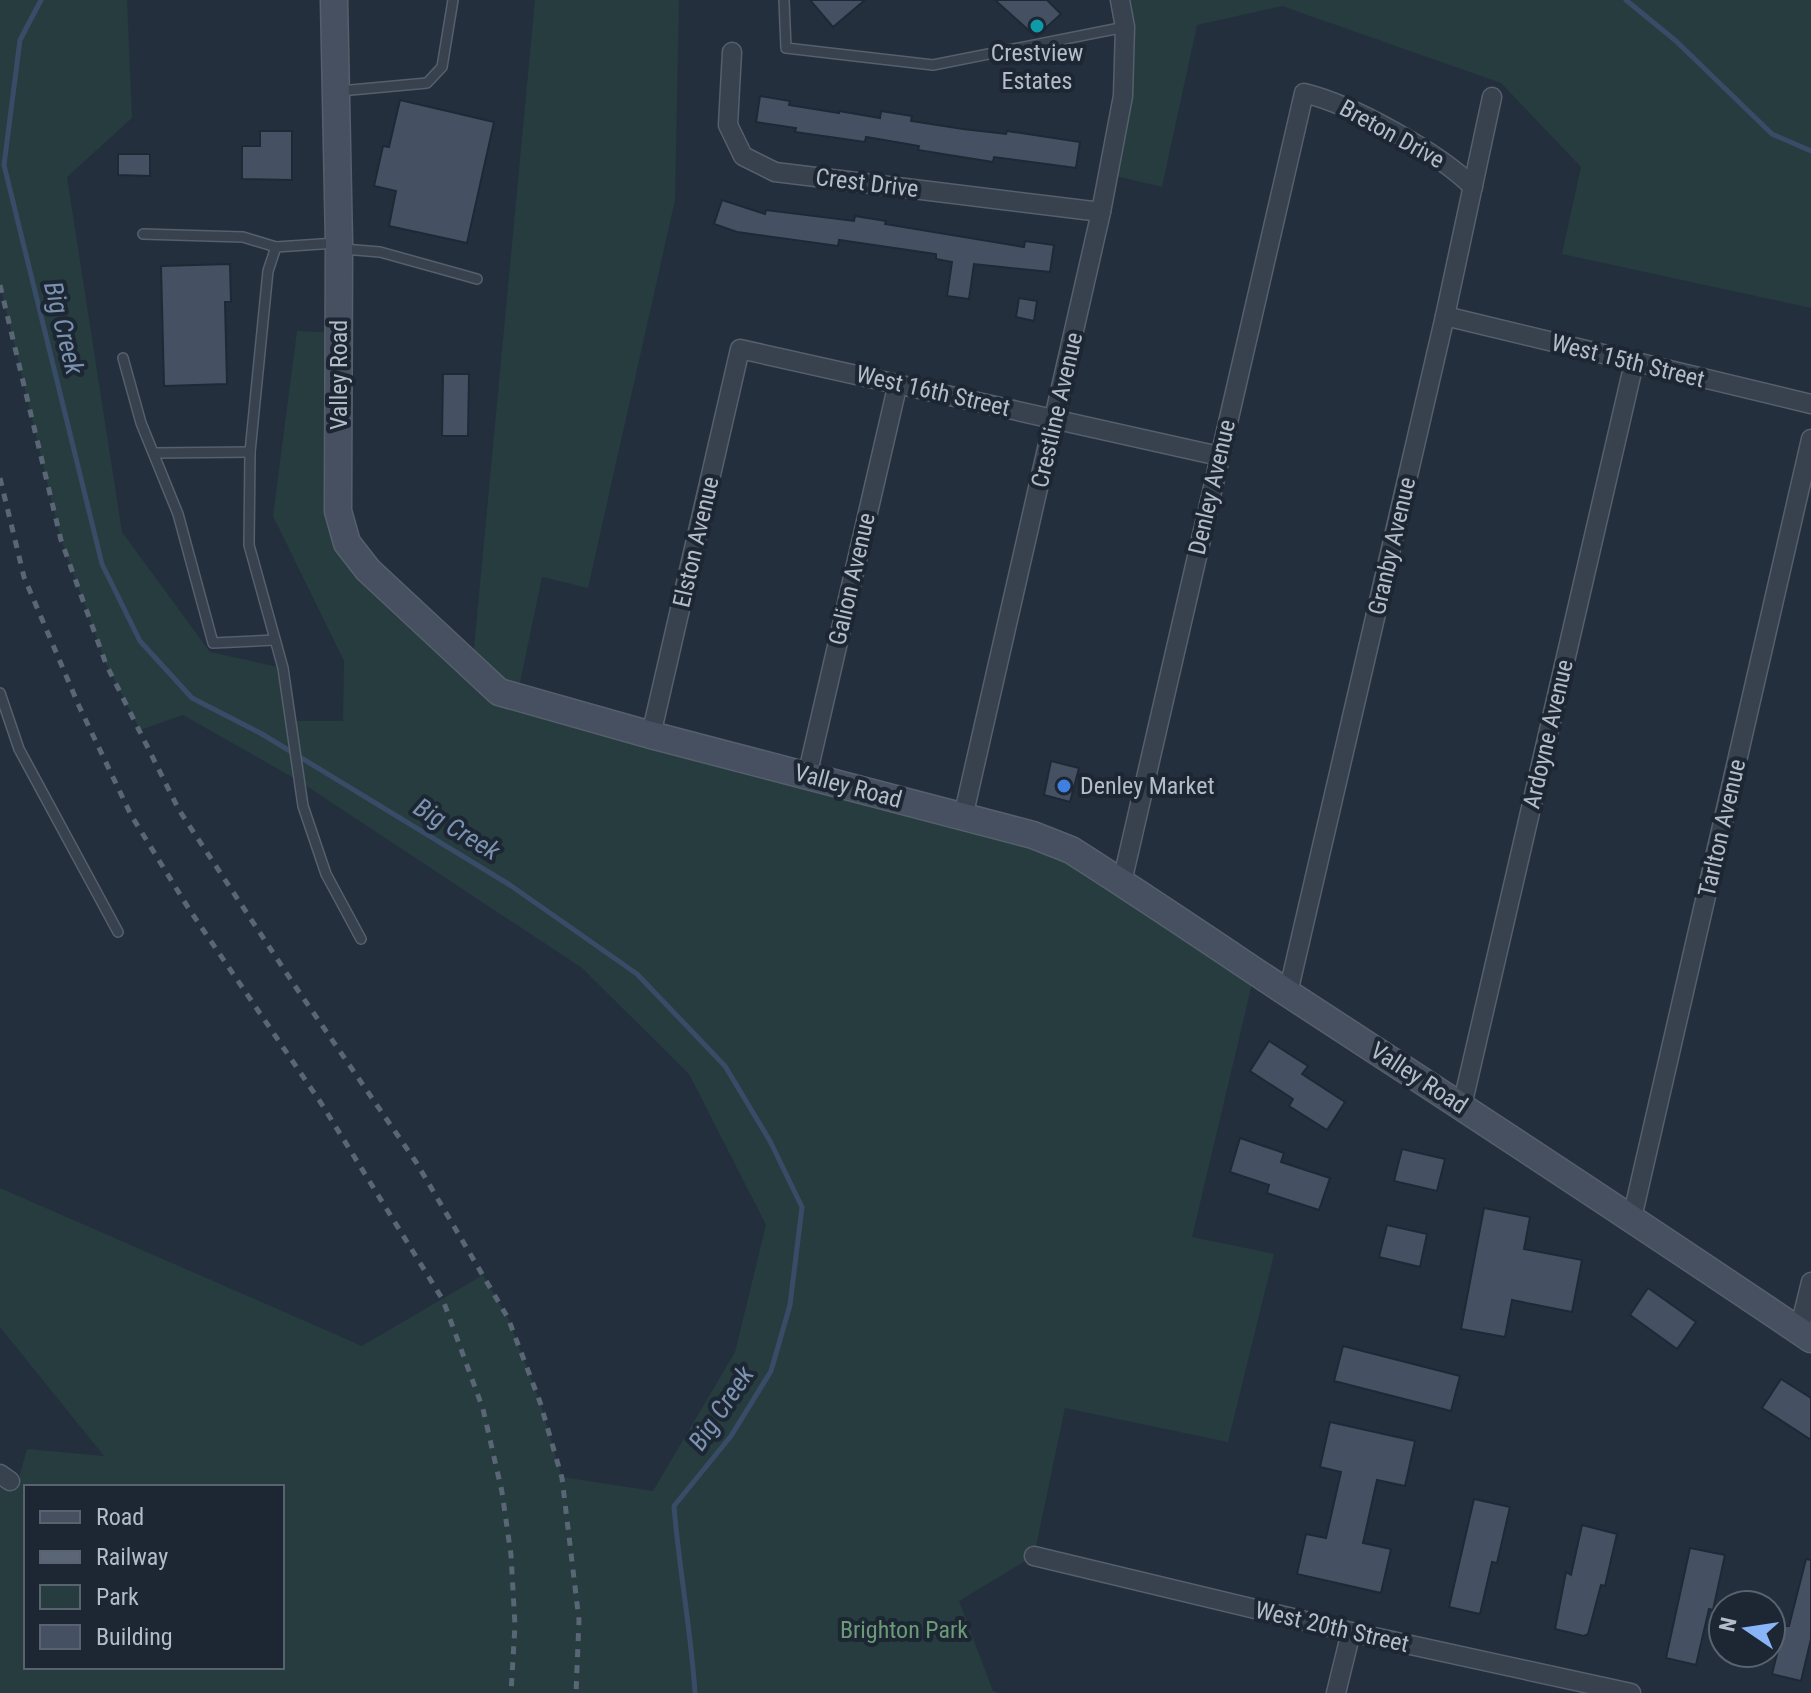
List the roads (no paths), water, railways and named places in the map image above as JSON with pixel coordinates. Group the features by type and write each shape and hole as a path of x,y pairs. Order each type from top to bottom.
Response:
{"street":[{"name":"Valley Road","path":"334,0 339,246 338,511 347,543 368,570 499,692 1038,836 1071,850 1805,1335"},
{"name":"Crestline Avenue","path":"963,817 1101,212 1123,96 1125,27 1120,0"},
{"name":"Crest Drive","path":"732,52 728,125 743,156 775,172 1101,212"},
{"name":"Breton Drive","path":"1304,93 1330,99 1353,110 1455,170 1473,187"},
{"name":"Denley Avenue","path":"1122,882 1304,93"},
{"name":"Granby Avenue","path":"1288,993 1445,316 1492,97"},
{"name":"West 15th Street","path":"1445,316 1811,404"},
{"name":"West 16th Street","path":"740,349 1219,456"},
{"name":"Elston Avenue","path":"651,735 740,349"},
{"name":"Ardoyne Avenue","path":"1462,1106 1634,363"},
{"name":"Galion Avenue","path":"807,776 898,383"},
{"name":"Tarlton Avenue","path":"1632,1218 1811,439"},
{"path":"1805,1335 1811,1282"},
{"name":"West 20th Street","path":"1034,1556 1592,1689 1631,1693"},
{"path":"1336,1693 1351,1632"}],"lane":[{"path":"336,91 427,83 442,67 453,0"},
{"path":"784,0 786,48 933,65 1125,27"},
{"path":"143,234 243,237 276,247 339,246 380,252 477,279"},
{"path":"276,247 268,271 250,452 249,545 283,668 303,806 326,874 361,939"},
{"path":"123,358 141,423 178,514 213,643 275,640"},
{"path":"155,453 250,452"},
{"path":"0,693 19,749 118,932"}],"waterway":[{"name":"Big Creek","path":"41,0 20,40 4,165 102,564 140,641 192,698 262,734 510,885 637,974 725,1066 770,1141 802,1207 790,1305 771,1371 731,1436 674,1506 695,1693"},
{"path":"1626,0 1676,41 1772,134 1811,151"}],"railway":[{"path":"0,285 61,540 106,664 179,810 416,1162 508,1318 540,1402 562,1478 579,1620 576,1693"},
{"path":"0,478 24,577 79,706 131,815 189,909 321,1103 443,1300 483,1409 502,1492 511,1555 515,1625 511,1693"}],"place":[{"name":"Crestview Estates","path":"1037,26"},
{"name":"Denley Market","path":"1064,786"}],"park label":[{"name":"Brighton Park","path":"904,1630"}]}
